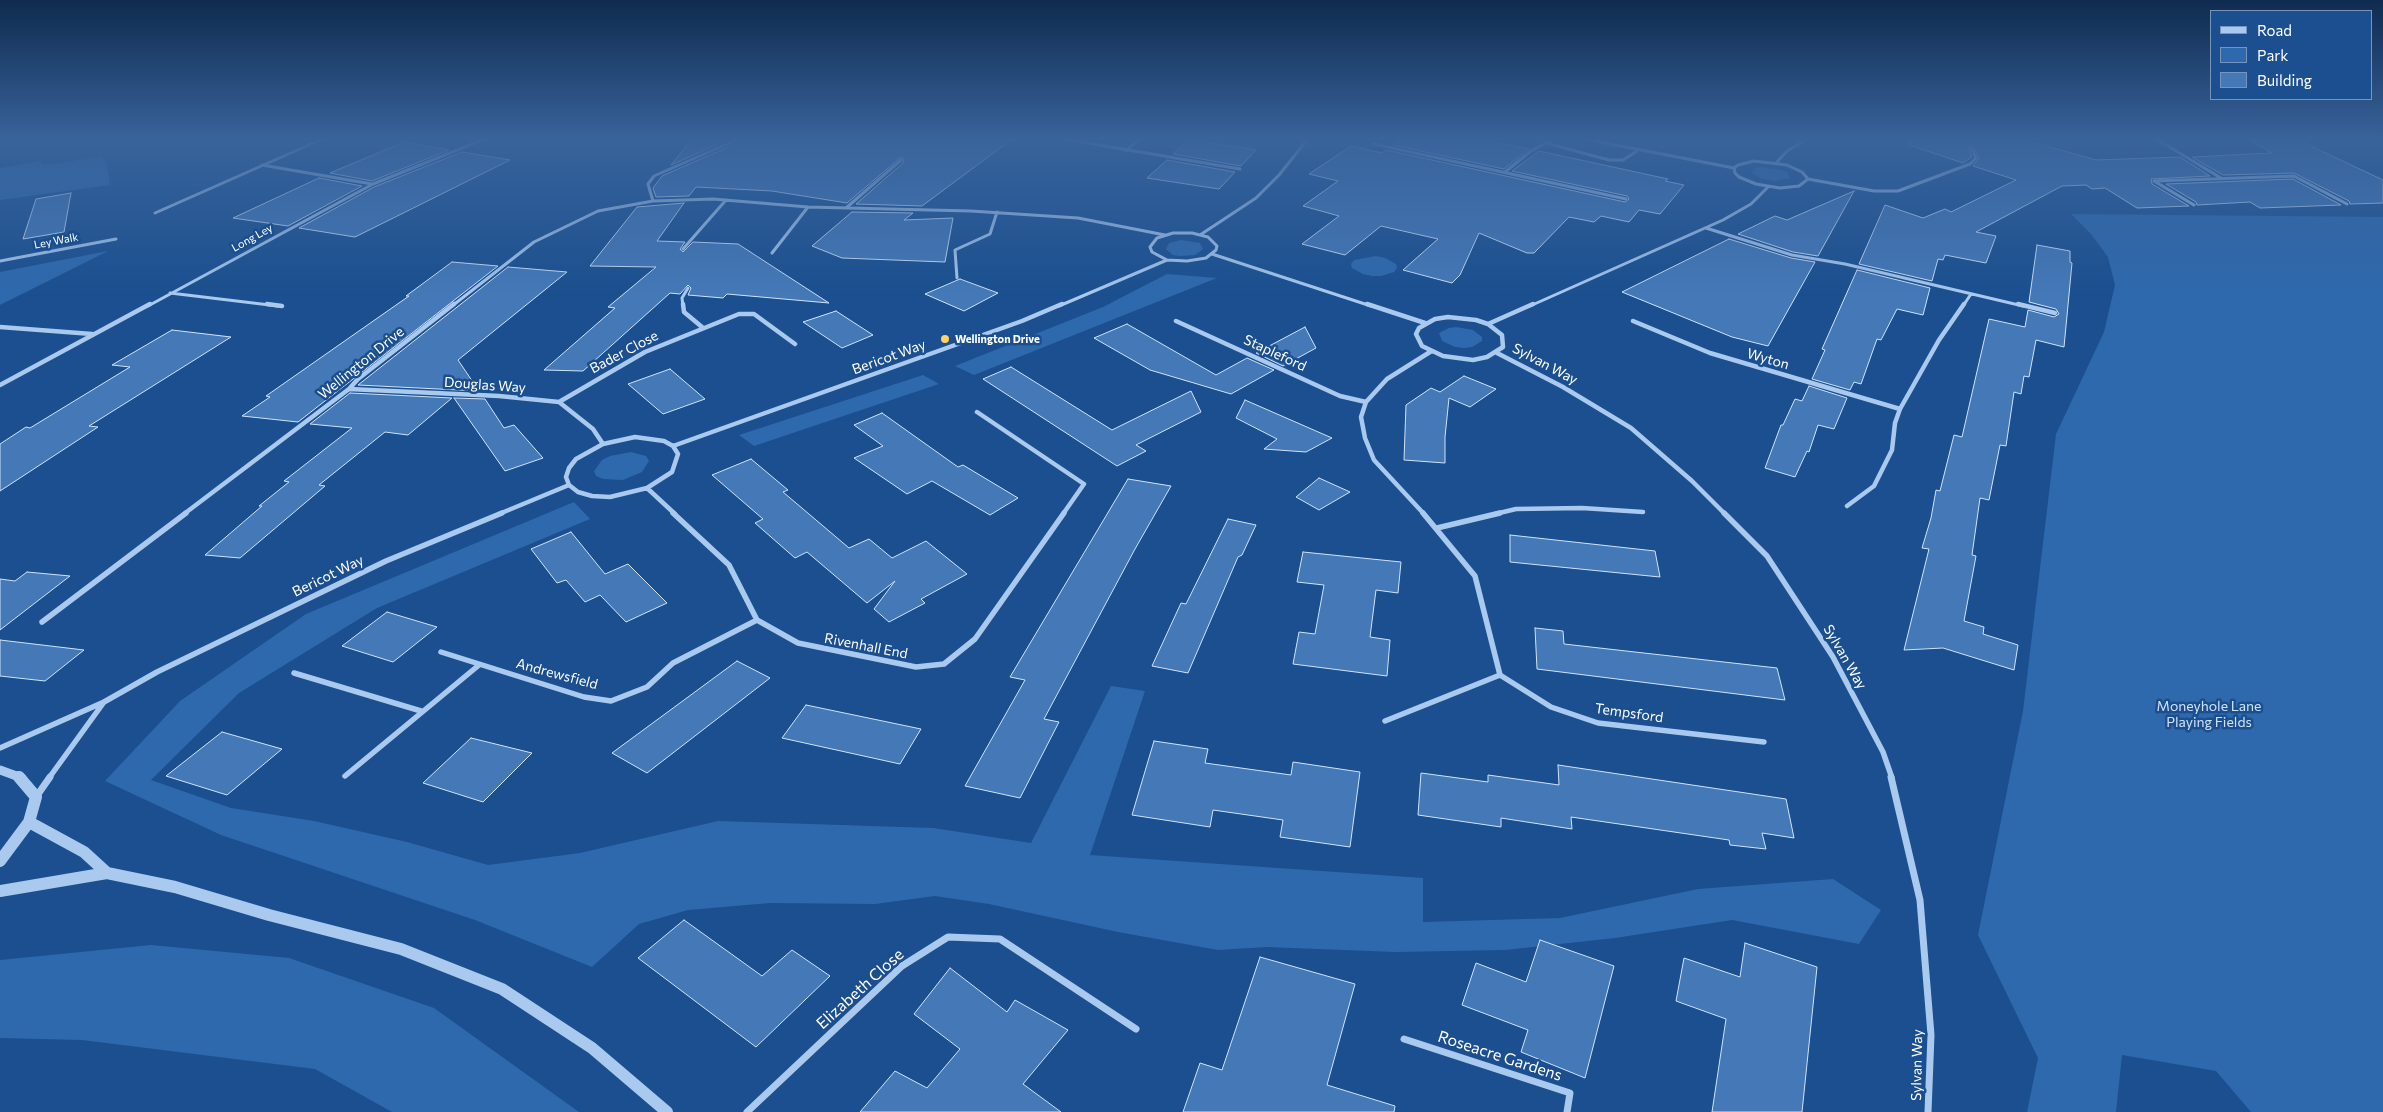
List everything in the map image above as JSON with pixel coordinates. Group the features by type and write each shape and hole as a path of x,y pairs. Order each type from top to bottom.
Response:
{"street":[{"path":"155,213 201,192"},
{"name":"Long Ley","path":"0,385 358,192"},
{"path":"650,192 653,201"},
{"path":"846,208 864,192"},
{"path":"1200,235 1256,198 1262,192"},
{"path":"1594,192 1626,199"},
{"path":"1488,324 1706,228 1751,204 1762,192"},
{"path":"2172,192 2194,205"},
{"path":"2324,192 2347,204"},
{"path":"683,249 726,200"},
{"name":"Wellington Drive","path":"42,622 349,388 365,373 534,242 598,212 653,201 726,200 808,207 997,212 1078,218 1165,235"},
{"path":"772,253 808,207"},
{"path":"957,278 955,250 990,234 997,212"},
{"path":"1706,228 1792,255 1845,264 2055,313"},
{"path":"1167,260 1152,252 1150,247 1152,243 1165,235 1182,233 1200,235 1214,241 1216,246 1212,254 1425,323"},
{"name":"Ley Walk","path":"0,260 116,239"},
{"name":"Bericot Way","path":"673,446 1022,322 1167,260 1187,261 1212,254"},
{"path":"688,288 682,298 684,312 702,327"},
{"path":"169,293 282,306"},
{"path":"1847,506 1874,486 1892,450 1895,423 1900,409 1939,340 1971,294"},
{"name":"Bader Close","path":"559,402 645,352 702,327 739,314 754,314 795,344"},
{"path":"1462,318 1488,324 1502,335 1503,348 1487,357 1458,359 1430,352 1417,340 1416,334 1425,323 1435,319 1462,318"},
{"name":"Stapleford","path":"1176,320 1340,396 1366,402"},
{"name":"Wyton","path":"1633,321 1710,353 1900,409"},
{"path":"0,327 94,334"},
{"path":"1385,720 1500,675 1475,576 1436,528 1374,460 1365,438 1362,417 1366,402 1387,379 1430,352"},
{"name":"Sylvan Way","path":"1497,353 1563,386 1631,428 1692,481 1767,556 1833,657 1883,752 1890,771 1920,900 1931,1036 1928,1112"},
{"name":"Douglas Way","path":"349,388 499,396 559,402"},
{"path":"559,402 593,429 603,444"},
{"name":"Rivenhall End","path":"757,620 798,644 916,667 944,664 974,639 1084,484 976,412"},
{"path":"635,437 664,441 673,446 678,454 677,462 672,472 647,488 629,494 592,496 578,492 569,485 566,477 568,468 576,459 603,444 635,437"},
{"name":"Bericot Way","path":"0,748 104,702 157,672 386,562 569,485"},
{"path":"647,488 729,565 757,620"},
{"path":"1436,528 1516,509 1582,508 1643,512"},
{"name":"Andrewsfield","path":"441,652 584,697 611,701 647,687 673,664 757,620"},
{"path":"345,776 421,711 479,665"},
{"path":"294,672 421,711"},
{"name":"Tempsford","path":"1500,675 1551,707 1598,723 1764,742"},
{"name":"Bericot Way","path":"36,796 104,702"},
{"path":"0,770 22,778 36,796 29,822 0,861"},
{"path":"29,822 55,838 84,852 107,873"},
{"path":"0,891 107,873 174,887 269,915 400,949 502,989 592,1048 667,1112"},
{"name":"Elizabeth Close","path":"747,1112 902,966 948,937 1000,938 1136,1029"},
{"name":"Roseacre Gardens","path":"1404,1039 1570,1092 1567,1112"}],"green space":[{"path":"0,192 59,192 0,200"},
{"name":"Moneyhole Lane Playing Fields","path":"2071,214 2383,217 2383,1112 2251,1112 2216,1071 2122,1055 2116,1112 2027,1112 2038,1058 1978,935 2023,711 2056,434 2104,332 2115,285 2108,257 2091,234"},
{"path":"1181,240 1200,243 1203,249 1195,255 1180,256 1173,255 1166,249 1169,243"},
{"path":"108,251 0,305 0,272"},
{"path":"1376,256 1396,264 1397,268 1394,272 1381,276 1372,276 1352,268 1351,264 1354,260"},
{"path":"1167,274 1217,278 974,375 955,366 1103,307"},
{"path":"1456,327 1473,330 1482,337 1482,341 1472,347 1464,348 1455,347 1442,341 1439,333"},
{"path":"923,375 939,384 754,446 739,435"},
{"path":"631,452 646,456 649,461 642,472 623,480 603,479 596,476 594,471 602,460 610,456"},
{"path":"574,502 590,519 377,608 239,693 151,780 231,808 314,821 407,842 488,865 580,853 718,821 933,828 1031,843 1111,686 1145,691 1090,855 1423,878 1423,922 1560,918 1698,889 1833,879 1881,910 1859,944 1732,920 1615,938 1505,950 1395,952 1267,947 1218,950 1118,932 989,904 935,896 875,904 770,903 688,910 639,924 592,967 475,920 221,835 105,781 180,701 306,614"},
{"path":"151,945 289,958 434,1008 579,1112 392,1112 315,1069 82,1040 0,1038 0,960"}],"building":[{"path":"289,192 351,192 288,226 233,218"},
{"path":"365,192 446,192 355,237 299,228"},
{"path":"654,192 692,192 689,196 656,197"},
{"path":"778,192 860,192 847,203"},
{"path":"870,192 941,192 922,206 856,204"},
{"path":"1323,192 1579,192 1625,202 1629,199 1627,196 1608,192 1678,192 1660,214 1639,210 1629,222 1601,216 1594,222 1569,217 1534,253 1527,253 1479,233 1460,275 1452,283 1403,270 1438,239 1381,226 1345,255 1302,244 1339,216 1303,206"},
{"path":"1854,192 1818,256 1793,252 1738,234 1775,216 1787,220"},
{"path":"1992,192 2051,192 1976,232 1996,236 1986,263 1945,255 1943,260 1938,259 1932,281 1859,264 1885,205 1923,218 1945,209 1951,212"},
{"path":"2111,192 2165,192 2189,206 2137,208"},
{"path":"2179,192 2317,192 2341,205 2260,208 2250,202 2197,205 2196,202"},
{"path":"2331,192 2383,192 2383,203 2350,204 2349,201"},
{"path":"71,193 64,232 23,239 36,199"},
{"path":"684,203 657,241 685,242 680,249 683,252 693,242 738,244 829,303 727,294 723,298 688,295 691,288 688,285 680,294 670,293 583,371 544,370 615,308 608,307 656,267 590,266 637,207"},
{"path":"852,212 913,213 904,220 953,218 945,262 842,258 812,246"},
{"path":"1729,239 1791,258 1815,262 1768,346 1732,337 1622,292"},
{"path":"2037,245 2070,251 2070,262 2072,263 2064,347 2036,340 2029,377 2024,376 2021,394 2014,392 2006,446 2000,445 1989,500 1980,498 1972,555 1976,556 1964,621 1984,627 1983,634 2018,645 2014,670 1943,648 1904,650 1929,549 1922,548 1931,518 1936,490 1940,491 1954,435 1962,437 1989,319 2025,327 2028,310 2054,317 2059,314 2056,309 2029,302"},
{"path":"452,262 498,266 298,422 242,416 270,397 266,396 409,296 406,296"},
{"path":"508,267 567,272 458,360 479,391 358,385"},
{"path":"1857,270 1930,288 1923,315 1897,309 1881,340 1877,339 1861,384 1854,382 1850,390 1812,379 1825,350 1822,349"},
{"path":"960,279 998,293 964,311 925,294"},
{"path":"836,311 873,335 842,348 803,322"},
{"path":"1127,324 1216,375 1247,358 1274,370 1231,394 1150,370 1094,338"},
{"path":"1305,327 1316,348 1283,366 1256,353"},
{"path":"172,330 231,337 89,426 98,427 0,491 0,444 26,427 30,428 130,367 112,365"},
{"path":"1011,367 1112,430 1191,391 1201,412 1136,445 1146,451 1117,466 983,379"},
{"path":"670,369 705,399 663,414 628,384"},
{"path":"1464,376 1496,389 1470,407 1449,398 1445,437 1445,463 1404,460 1406,405 1431,388 1440,392"},
{"path":"1809,386 1847,398 1834,429 1818,425 1809,452 1807,451 1795,477 1765,468 1781,425 1783,425 1795,399 1802,401"},
{"path":"350,393 452,398 408,435 385,432 319,485 325,486 240,558 205,555 262,506 259,506 289,482 284,481 352,428 310,424"},
{"path":"454,398 485,399 504,428 514,425 543,458 505,471"},
{"path":"1245,400 1332,438 1306,452 1264,449 1277,439 1236,418"},
{"path":"882,413 958,467 963,465 1018,498 990,515 932,481 907,494 854,458 883,446 854,425"},
{"path":"751,459 788,490 783,492 849,548 869,539 892,558 926,541 967,574 921,599 925,603 889,622 874,609 895,581 867,603 807,552 795,558 755,523 763,519 712,475"},
{"path":"1319,478 1350,492 1319,510 1296,497"},
{"path":"1128,479 1171,486 1044,719 1059,722 1020,798 965,786 1025,680 1010,677"},
{"path":"1228,519 1256,525 1242,555 1238,557 1188,673 1152,666 1181,603 1186,604"},
{"path":"571,532 605,574 628,564 667,603 626,622 600,595 585,602 566,580 557,583 531,549"},
{"path":"1510,535 1655,551 1660,577 1510,562"},
{"path":"1303,552 1401,562 1398,593 1376,590 1370,637 1390,640 1387,676 1293,664 1299,632 1315,634 1324,585 1297,582"},
{"path":"27,572 70,576 0,630 0,579 15,581"},
{"path":"387,612 437,627 393,662 342,646"},
{"path":"1535,628 1563,631 1564,644 1777,668 1785,700 1537,669"},
{"path":"0,640 84,650 45,681 0,676"},
{"path":"737,661 770,678 647,773 612,753"},
{"path":"806,705 921,729 900,764 782,738"},
{"path":"222,732 282,749 227,795 166,776"},
{"path":"471,738 532,753 483,802 423,783"},
{"path":"1154,741 1208,749 1205,763 1291,775 1293,762 1360,772 1350,847 1280,837 1283,820 1213,810 1210,827 1132,815"},
{"path":"1558,765 1786,799 1794,838 1762,833 1766,849 1730,845 1729,840 1571,817 1572,829 1501,818 1501,827 1418,815 1421,773 1488,782 1488,775 1559,785"},
{"path":"684,920 762,976 792,950 830,976 756,1047 638,958"},
{"path":"1540,940 1614,966 1585,1078 1521,1052 1528,1030 1462,1005 1476,963 1526,982"},
{"path":"1745,943 1817,967 1802,1112 1712,1112 1726,1019 1676,1001 1684,958 1740,977"},
{"path":"1260,957 1355,984 1327,1085 1395,1106 1394,1112 1183,1112 1200,1063 1222,1070"},
{"path":"950,968 1007,1012 1015,1000 1068,1030 1023,1084 1061,1112 860,1112 895,1071 927,1088 960,1049 914,1014"}],"place":[{"name":"Wellington Drive","path":"945,339"}]}
